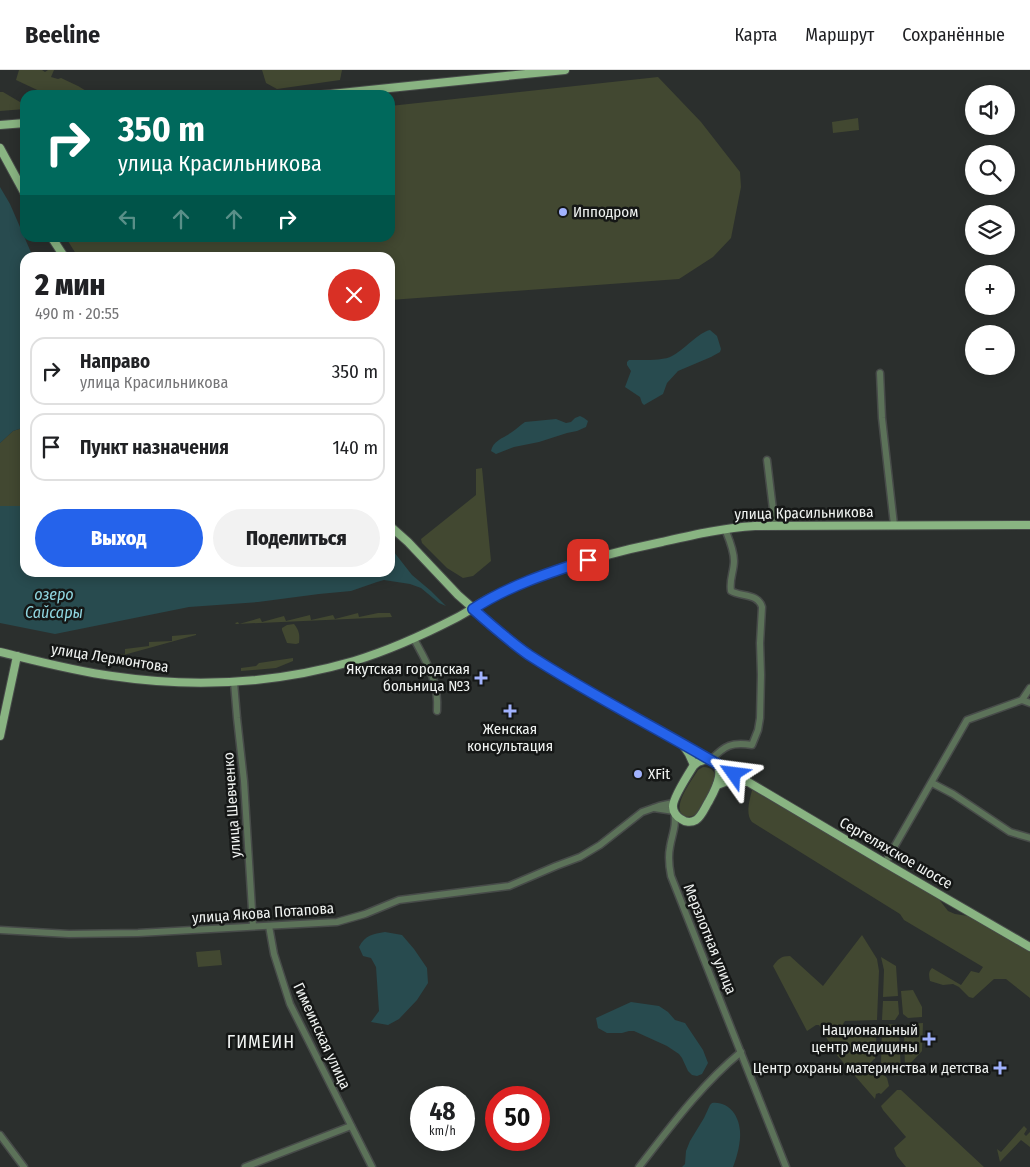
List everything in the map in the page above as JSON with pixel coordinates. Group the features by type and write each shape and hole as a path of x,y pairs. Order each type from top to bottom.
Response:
{"main road":[{"path":"370,90 565,70"},
{"path":"0,125 20,123"},
{"path":"0,148 20,185"},
{"name":"улица Красильникова","path":"473,609 546,573 602,555 725,529 755,526 1030,525"},
{"name":"Сергеляхское шоссе","path":"395,530 473,609 528,654 598,697 711,760 1030,947"},
{"name":"улица Лермонтова","path":"0,652 112,676 177,682 234,682 286,677 354,660 414,639 473,609"},
{"path":"0,736 17,656"},
{"path":"682,744 694,765"},
{"path":"702,760 711,760 716,763 719,770 717,785 700,816 694,821 682,820 673,807 694,765 702,760"},
{"path":"717,785 728,782 749,782"}],"street":[{"path":"880,373 882,418 894,525"},
{"path":"767,460 775,526"},
{"path":"711,760 718,752 733,743 752,745 760,718 762,607 760,601 756,598 736,594 731,590 730,584 734,562 732,546 725,529"},
{"path":"414,639 434,679 438,699 437,711"},
{"name":"улица Шевченко","path":"234,682 244,781 253,926"},
{"path":"884,863 968,720 1022,700 1030,688"},
{"path":"1022,700 1030,703"},
{"path":"932,782 1010,832 1030,838"},
{"path":"673,807 676,820 674,833"},
{"name":"улица Якова Потапова","path":"0,930 69,934 138,933 336,922 365,914 398,900 509,886 580,857 600,845 642,812 653,808 673,807"},
{"path":"674,833 682,820"},
{"name":"Мерзлотная улица","path":"674,833 669,859 671,876 786,1167"},
{"name":"Гимеинская улица","path":"269,926 274,954 290,1004 372,1167"},
{"path":"639,1167 695,1096 724,1066 741,1052"},
{"path":"245,1167 351,1126"},
{"path":"0,1135 24,1167"}],"green space":[{"path":"19,70 42,70 45,72 54,70 51,77 61,78 85,90 37,90 16,80"},
{"path":"262,70 342,70 340,80 277,89 266,83"},
{"name":"Ипподром","path":"658,77 701,122 740,172 741,187 731,238 713,257 679,279 395,300 395,252 75,252 69,242 395,242 395,105"},
{"path":"0,92 20,102 20,109 0,111"},
{"path":"858,118 859,130 833,133 832,122"},
{"path":"20,429 20,506 0,506 0,443 13,431"},
{"path":"482,468 491,561 473,576 463,578 447,568 422,543 421,539 476,495 476,469"},
{"path":"358,613 359,617 378,613 390,613 392,617 240,624 260,618 262,622 284,616 286,621 310,615 311,620 333,615 335,619"},
{"path":"294,624 299,633 299,643 287,643 282,628"},
{"path":"196,635 102,661 101,656 125,654 125,649 149,646 149,642 172,641 172,636"},
{"path":"293,658 293,661 276,668 241,671 241,668 256,666 259,663"},
{"path":"703,767 713,771 716,781 696,814 686,817 681,812 681,801 698,770"},
{"path":"752,790 938,898 948,911 968,916 1030,952 1030,998 1006,979 994,979 973,998 953,984 943,985 930,981 929,973 932,968 961,985 971,971 979,973 983,967 904,920 900,914 752,822 748,811"},
{"path":"862,935 877,959 879,971 877,1020 845,1021 843,1024 845,1026 877,1026 875,1059 866,1068 877,1079 883,1074 887,1078 889,1086 881,1094 876,1094 875,1099 836,1054 819,1025 807,1031 773,966 780,958 790,956 823,986"},
{"path":"220,950 222,965 198,967 196,952"},
{"path":"881,957 896,966 898,996 883,997 884,970"},
{"path":"913,990 922,1007 922,1017 908,1018 903,1014 901,991"},
{"path":"883,1001 898,1001 899,1014 895,1020 882,1020"},
{"path":"923,1023 922,1051 905,1069 904,1028 908,1024"},
{"path":"895,1024 899,1029 901,1074 898,1076 892,1075 881,1065 882,1025"},
{"path":"897,1090 901,1090 984,1167 906,1167 897,1156 894,1148 906,1137 881,1106"},
{"path":"1024,1126 1027,1129 1024,1134 1026,1136 1030,1132 1030,1147 1021,1140 1000,1162 997,1149 1001,1152"}],"water":[{"path":"0,187 20,227 20,242 26,242 31,252 20,252 20,429 13,431 0,443"},
{"path":"710,330 717,336 721,349 720,352 678,371 667,383 663,394 644,405 640,397 625,387 631,371 627,365 629,360 668,358 701,334"},
{"path":"580,416 588,421 586,427 577,431 514,447 496,454 491,451 496,442 525,422 556,419 566,423"},
{"name":"озеро Сайсары","path":"0,506 20,506 20,577 395,577 395,553 412,575 446,606 439,603 421,588 410,584 384,580 351,591 258,602 189,607 55,634 0,623"},
{"path":"385,932 402,935 414,949 427,968 428,983 417,1000 399,1019 388,1025 371,1022 379,1011 376,967 371,958 363,956 359,947 361,943 373,934"},
{"path":"631,1002 659,1006 675,1020 685,1023 703,1050 708,1063 702,1074 692,1075 679,1054 667,1046 634,1031 607,1033 598,1028 596,1018"},
{"path":"712,1103 723,1104 728,1107 738,1120 740,1140 733,1167 682,1167 685,1164 686,1151 690,1141"}],"place":[{"name":"Ипподром","path":"563,212"},
{"name":"Якутская городская больница №3","path":"481,678"},
{"name":"Женская консультация","path":"510,711"},
{"name":"XFit","path":"638,774"},
{"name":"Национальный центр медицины","path":"929,1039"},
{"name":"Центр охраны материнства и детства","path":"1000,1068"}],"district":[{"name":"ГИМЕИН","path":"261,1042"}],"route":[{"path":"588,560 546,573 473,609 528,654 598,697 734,774"}]}
